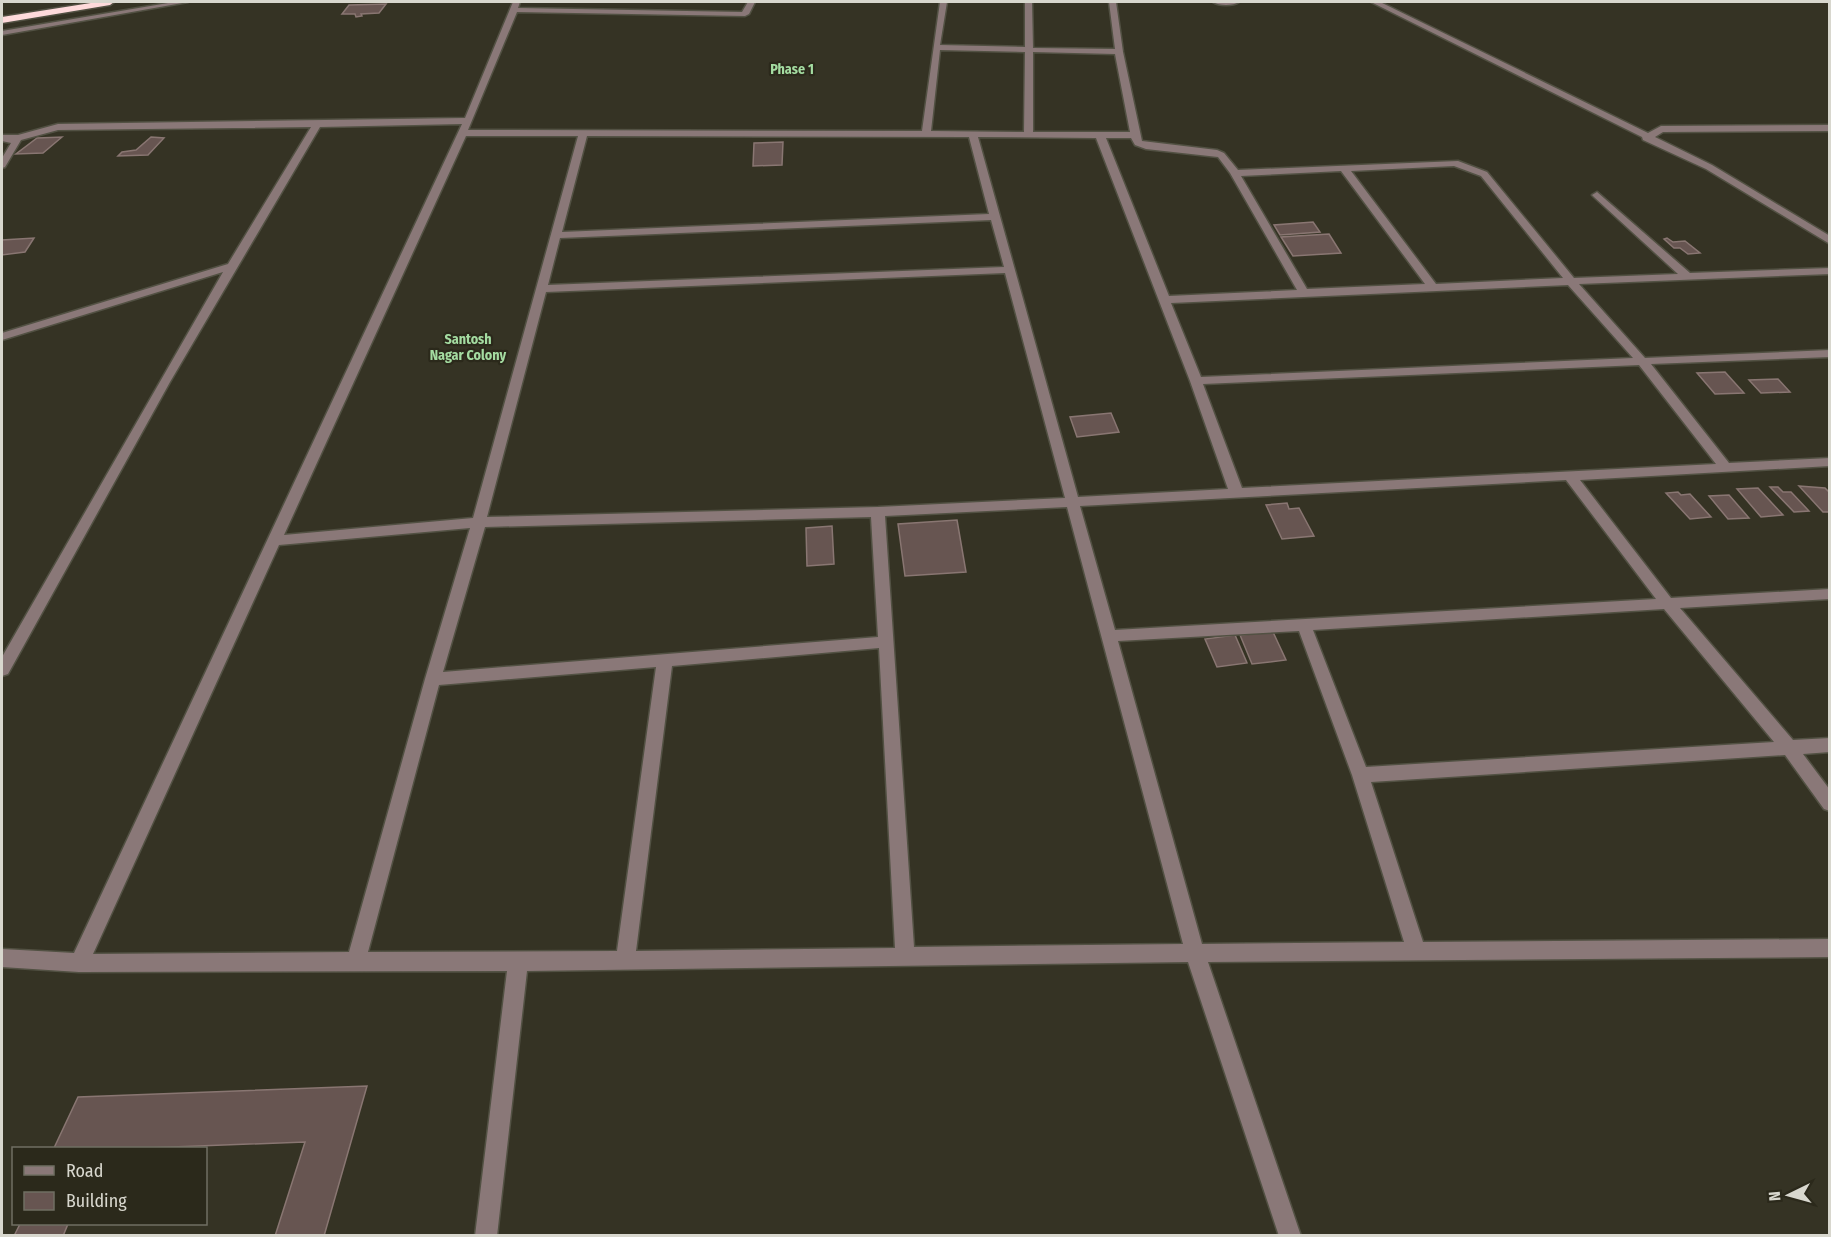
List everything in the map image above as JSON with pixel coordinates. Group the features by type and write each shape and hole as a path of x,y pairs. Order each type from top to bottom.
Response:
{"highway":[{"path":"2,11 61,2"},
{"path":"2,20 110,2"}],"street":[{"path":"2,33 184,2"},
{"path":"79,963 465,127 515,6 745,14 751,2"},
{"path":"926,134 943,2"},
{"path":"1028,135 1029,2"},
{"path":"1113,2 1119,52 1138,143 1146,146 1214,152 1221,155 1237,175 1304,293"},
{"path":"1217,2 1234,2"},
{"path":"1375,2 1646,138 1709,167 1830,241"},
{"path":"936,47 1119,52"},
{"path":"2,142 58,127 317,124 465,127 583,133 1135,135"},
{"path":"2,670 164,382 317,124"},
{"path":"1646,138 1661,129 1830,128"},
{"path":"356,961 433,679 479,522 583,133"},
{"path":"973,135 1195,952 1290,1236"},
{"path":"1100,135 1196,381 1237,494"},
{"path":"2,138 18,138"},
{"path":"2,165 18,138"},
{"path":"1237,175 1235,173 1455,163 1484,174 1572,283 1643,363 1726,468"},
{"path":"1344,168 1432,286"},
{"path":"1597,195 1688,276"},
{"path":"555,235 995,217"},
{"path":"2,337 232,266"},
{"path":"540,289 1010,270"},
{"path":"1164,300 1432,286 1572,283 1830,271"},
{"path":"1196,381 1830,353"},
{"path":"274,541 479,522 878,512 1830,462"},
{"path":"1570,476 1668,603 1789,748 1830,804"},
{"path":"878,512 905,956"},
{"path":"1109,636 1830,594"},
{"path":"1304,625 1360,775 1416,951"},
{"path":"433,679 886,642"},
{"path":"625,960 665,660"},
{"path":"1360,775 1830,745"},
{"path":"2,958 79,963 518,962 1195,952 1830,948"},
{"path":"486,1236 518,962"}],"building":[{"path":"386,4 379,13 361,14 362,16 356,17 355,14 342,14 349,5"},
{"path":"62,137 43,153 16,154 37,138"},
{"path":"151,137 164,138 148,155 118,156 122,152 136,150"},
{"path":"783,142 782,165 753,166 754,143"},
{"path":"1313,222 1320,232 1280,235 1274,225"},
{"path":"1329,234 1341,253 1293,256 1281,237"},
{"path":"34,238 25,252 2,255 2,240"},
{"path":"1667,238 1673,242 1685,241 1700,253 1688,254 1680,248 1674,248 1664,239"},
{"path":"1725,372 1744,393 1715,394 1697,373"},
{"path":"1778,379 1790,392 1761,393 1749,380"},
{"path":"1111,413 1119,432 1077,437 1070,417"},
{"path":"1799,486 1825,488 1830,493 1830,512 1823,512"},
{"path":"1770,487 1778,487 1783,492 1791,492 1809,511 1794,512"},
{"path":"1758,488 1783,515 1761,517 1737,489"},
{"path":"1678,492 1681,495 1690,494 1711,517 1690,519 1666,493"},
{"path":"1729,495 1749,518 1728,519 1709,496"},
{"path":"1287,503 1289,509 1299,508 1314,536 1282,539 1266,505"},
{"path":"957,520 966,572 905,576 898,524"},
{"path":"832,526 834,564 807,566 806,528"},
{"path":"1273,632 1286,660 1252,664 1240,635"},
{"path":"1235,635 1247,663 1217,667 1205,639"},
{"path":"367,1086 324,1236 275,1236 305,1142 172,1147 54,1147 78,1097"},
{"path":"20,1225 68,1225 63,1236 14,1236"}],"district":[{"name":"Phase 1","path":"792,69"},
{"name":"Santosh Nagar Colony","path":"468,348"}]}
